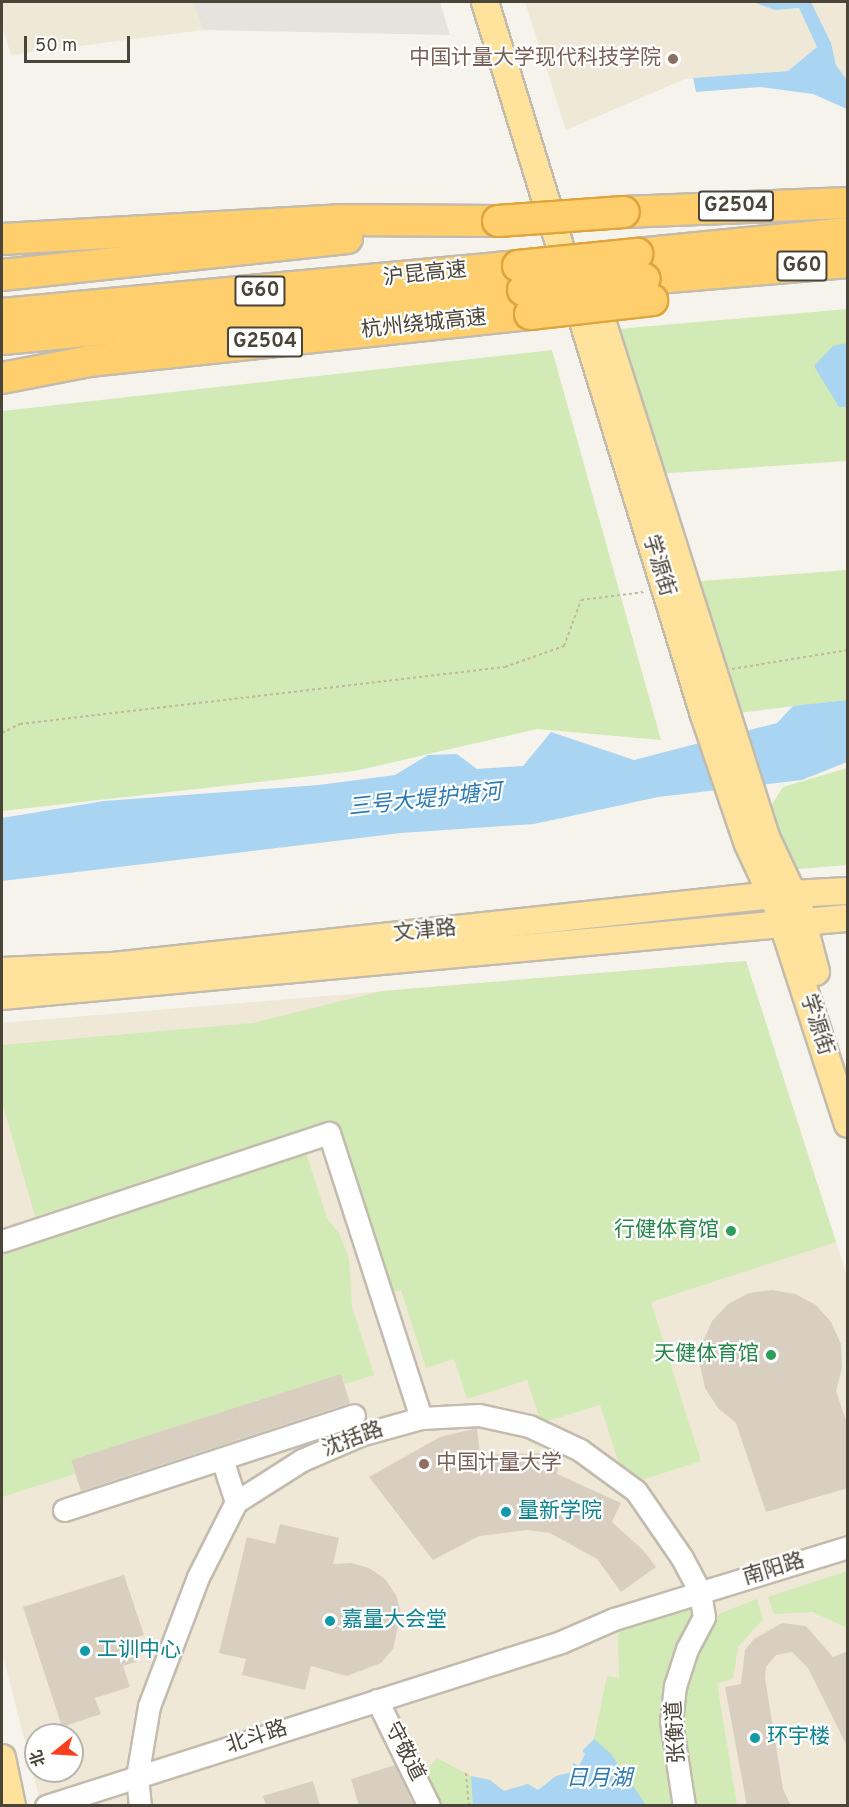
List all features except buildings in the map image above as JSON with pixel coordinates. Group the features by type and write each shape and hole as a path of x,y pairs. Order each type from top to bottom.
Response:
{"highway":[{"name":"G2504","path":"2,239 78,232 339,220 485,222 624,212 848,203"},
{"path":"2,275 485,222"},
{"name":"沪昆高速","path":"645,278 848,233"},
{"name":"沪昆高速","path":"2,339 645,278 848,262"},
{"name":"杭州绕城高速","path":"2,378 90,361 524,290 645,278 848,277"},
{"name":"沪昆高速","path":"2,314 524,290"}],"main road":[{"name":"学源街","path":"485,2 665,590 757,806 783,895 848,1076"},
{"path":"498,2 716,674 715,709"},
{"name":"学源街","path":"715,709 748,844 783,895"},
{"name":"文津路","path":"2,971 113,966 783,895 848,891"},
{"name":"文津路","path":"2,996 792,921 848,918"},
{"name":"学源街","path":"792,921 848,1124"},
{"path":"2,1758 12,1806"}],"street":[{"path":"2,1240 330,1133 421,1418"},
{"path":"64,1510 354,1415"},
{"name":"沈括路","path":"236,1502 302,1461 360,1435 421,1418 479,1415 530,1426 580,1450 636,1491 682,1558 700,1592"},
{"path":"141,1806 137,1777 149,1706 198,1577 236,1502 222,1459"},
{"name":"南阳路","path":"614,1619 848,1547"},
{"name":"张衡道","path":"684,1806 671,1721 675,1685 687,1649 704,1617 700,1592"},
{"name":"北斗路","path":"46,1806 561,1642 614,1619"},
{"name":"守敬道","path":"377,1700 429,1806"}],"path":[{"path":"2,732 20,724 505,667 564,646 581,600 665,590"},
{"path":"716,674 848,650"},
{"path":"466,1773 469,1806"}],"shaded area":[{"path":"2,2 193,2 203,30 11,55 2,26"},
{"path":"193,2 440,2 450,35 203,30"},
{"name":"中国计量大学现代科技学院","path":"525,2 753,2 775,10 799,8 817,47 788,71 685,79 566,130"},
{"path":"811,2 847,2 847,80 836,65 831,43"},
{"name":"中国计量大学","path":"746,961 847,1276 847,1805 41,1805 35,1783 84,1783 84,1723 24,1723 24,1738 2,1652 2,1023"}],"green space":[{"path":"847,309 847,461 641,475 594,331"},
{"path":"552,350 661,740 537,729 355,771 2,811 2,411"},
{"path":"847,570 847,700 721,715 677,583"},
{"path":"847,768 847,865 787,870 772,804 783,787"},
{"path":"746,961 836,1242 651,1302 701,1461 626,1485 600,1405 541,1423 527,1380 467,1399 454,1359 426,1368 401,1290 382,1296 329,1133 291,1137 35,1216 2,1102 2,1045 253,1023 382,991"},
{"path":"303,1143 327,1218 340,1235 349,1259 352,1306 374,1375 345,1384 341,1374 71,1460 75,1474 2,1497 2,1240"},
{"path":"847,1571 847,1628 813,1612 774,1614 768,1597"},
{"path":"684,1597 698,1629 721,1613 757,1599 763,1619 738,1647 733,1679 717,1683 737,1805 532,1806 591,1786 594,1739 607,1676 619,1678 618,1633 614,1619"},
{"path":"437,1758 471,1776 503,1805 429,1805 418,1780"}],"water":[{"path":"753,2 811,2 831,43 836,65 847,80 847,109 813,94 760,87 696,92 693,78 788,71 817,47 799,8 775,10"},
{"path":"847,343 847,407 839,407 814,366 833,346"},
{"name":"三号大堤护塘河","path":"847,700 847,762 802,780 658,797 534,824 401,833 2,881 2,818 104,801 319,785 395,775 428,755 457,754 477,769 523,766 551,732 634,760 777,723 793,706"},
{"name":"日月湖","path":"594,1739 611,1754 646,1805 473,1805 471,1776 490,1780 504,1791 528,1784 538,1790 556,1776 572,1772 573,1763 579,1766 585,1754 582,1751"}],"place":[{"name":"中国计量大学现代科技学院","path":"673,59"},
{"name":"行健体育馆","path":"731,1231"},
{"name":"天健体育馆","path":"771,1355"},
{"name":"中国计量大学","path":"424,1464"},
{"name":"量新学院","path":"506,1512"},
{"name":"嘉量大会堂","path":"330,1621"},
{"name":"工训中心","path":"85,1651"},
{"name":"环宇楼","path":"755,1738"}]}
